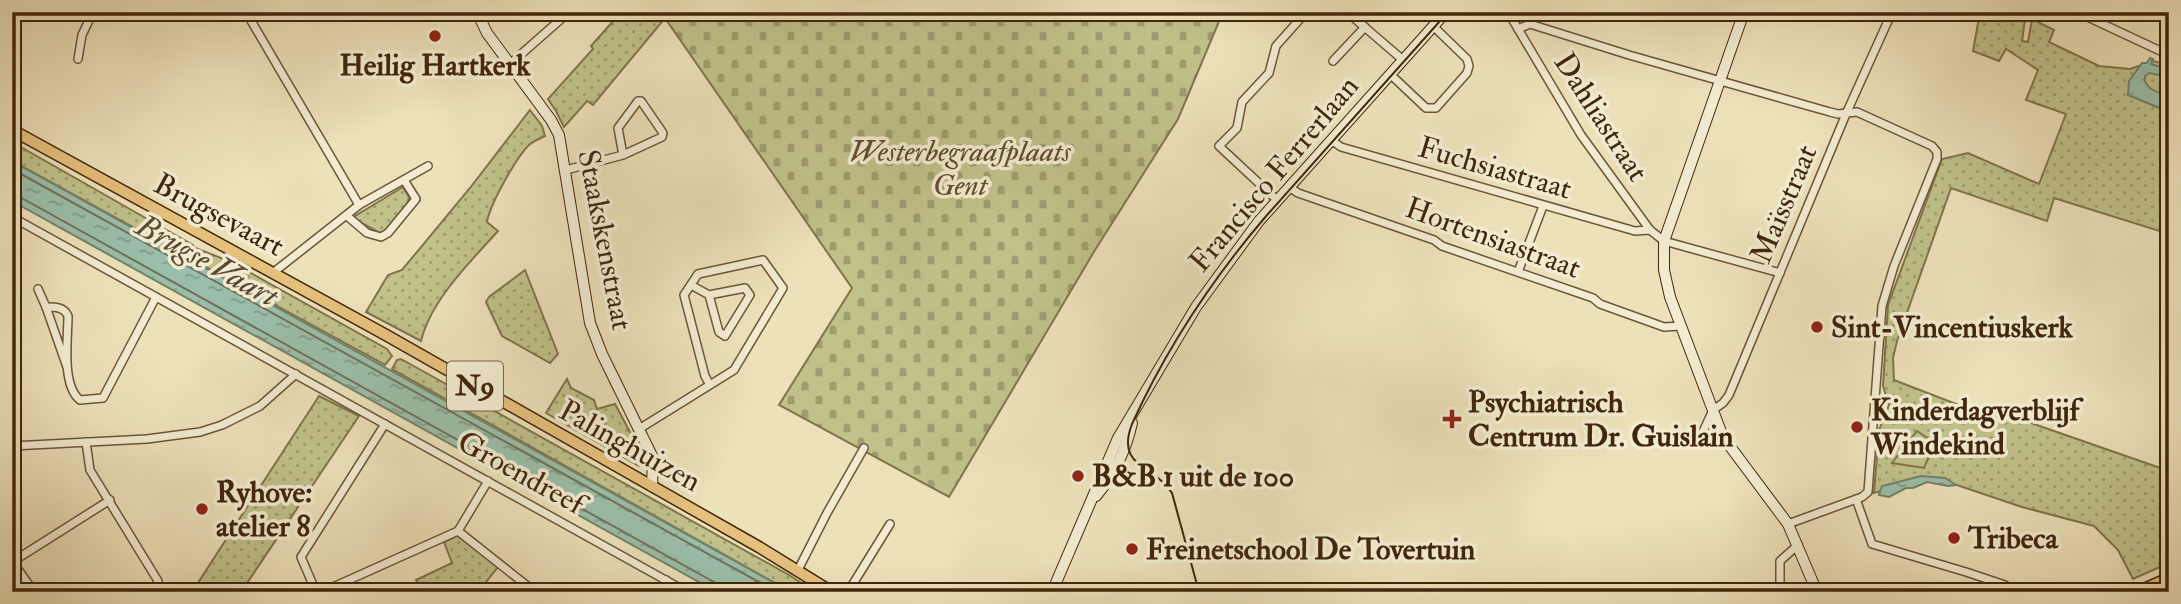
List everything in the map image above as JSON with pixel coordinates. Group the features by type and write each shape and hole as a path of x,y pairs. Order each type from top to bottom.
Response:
{"main road":[{"name":"Brugsevaart","path":"12,130 403,345"},
{"name":"Palinghuizen","path":"403,345 798,570 832,592"},
{"path":"2137,592 2169,578"}],"street":[{"path":"78,59 82,35 93,12"},
{"path":"246,12 359,205"},
{"name":"Staakskenstraat","path":"477,12 487,33 551,120 561,142 590,323 602,354 653,458 652,486"},
{"path":"510,64 569,12"},
{"name":"Francisco Ferrerlaan","path":"1052,592 1110,457 1156,372 1196,307 1237,249 1277,200 1446,12"},
{"name":"Dahliastraat","path":"1508,12 1581,135 1650,230 1664,241"},
{"path":"1744,12 1664,241 1665,281 1723,437 1788,524 1817,592"},
{"name":"Maïsstraat","path":"1701,436 1713,410 1729,395 1846,114 1892,12"},
{"path":"2077,12 2168,52"},
{"path":"1353,14 1403,60"},
{"path":"1277,200 1219,146 1237,128 1242,103 1269,74 1276,47 1300,19"},
{"path":"1518,29 1530,24 1830,112 1857,112 1931,146 1937,155 1886,288 1879,324 1868,492 1788,524"},
{"path":"1390,74 1426,108 1436,108 1467,73 1469,66 1467,59 1433,26"},
{"path":"1333,61 1365,27"},
{"path":"566,170 623,155 662,137 663,133 641,101 638,101 618,128 623,155"},
{"name":"Fuchsiastraat","path":"1331,140 1341,147 1543,206 1634,231 1650,230"},
{"path":"274,272 359,205 428,166"},
{"path":"346,216 367,233 380,237 388,233 416,199 404,180"},
{"name":"Hortensiastraat","path":"1289,187 1297,194 1434,240 1442,246 1592,298 1600,304 1664,327 1681,326"},
{"path":"1518,272 1543,206"},
{"name":"Groendreef","path":"12,217 687,592"},
{"path":"1664,241 1780,273"},
{"path":"639,429 710,385 734,370 783,288 763,260 698,274 684,295 705,376 710,385"},
{"path":"691,285 709,295 745,288 750,295 725,336 719,332 709,295"},
{"path":"38,289 75,396 80,400 103,398 156,297"},
{"path":"46,307 60,308 68,316 67,367"},
{"path":"12,446 147,439 200,432 260,406 296,374"},
{"path":"316,592 301,557 385,424"},
{"path":"86,442 90,470 158,581 153,592"},
{"path":"798,570 864,448"},
{"path":"322,592 458,531 488,481"},
{"path":"1856,499 1872,544 2005,585 2015,592"},
{"path":"34,592 12,561 110,500"},
{"path":"848,592 890,524"},
{"path":"458,531 535,592"},
{"path":"1780,592 1780,561 1798,545"},
{"path":"658,592 666,580"},
{"path":"957,592 1035,592"}],"green space":[{"path":"621,12 670,12 593,105 587,101 564,127 548,99 593,49 591,46"},
{"name":"Westerbegraafplaats Gent","path":"670,12 1223,12 1178,119 1095,250 949,497 779,405 852,288 665,18"},
{"path":"1980,12 2026,12 2022,41 2028,42 2032,19 2054,30 2049,42 2099,66 2130,69 2153,61 2169,65 2169,234 2054,198 2047,221 1951,188 1897,341 1893,358 1894,380 1982,414 1985,407 2169,471 2169,563 2133,579 2118,550 2094,526 2022,507 1933,477 1874,493 1879,430 1889,405 1883,386 1888,305 1942,159 1968,153 2039,184 2066,114 2026,100 2038,70 2006,49 1999,61 1973,51"},
{"path":"530,110 542,126 545,136 530,144 511,169 487,222 498,231 442,296 421,341 366,312 388,275 402,270"},
{"path":"12,142 193,247 231,262 387,349 392,356 385,365 12,161"},
{"path":"403,187 409,197 407,205 385,231 380,233 356,220 355,216"},
{"path":"525,270 558,354 550,363 502,336 486,302"},
{"path":"401,359 815,592 791,592 392,369 397,360"},
{"path":"567,379 571,388 594,400 597,409 615,404 646,462 643,466 546,413"},
{"path":"319,396 359,416 241,592 192,592"},
{"path":"1917,431 1935,443 1924,468 1892,463"},
{"path":"458,535 498,567 478,592 422,592 416,580 452,563 444,542"}],"water":[{"path":"2150,58 2153,59 2151,64 2167,69 2164,76 2149,73 2145,76 2146,84 2169,96 2169,112 2128,95 2129,81 2142,63 2147,63"},
{"path":"12,161 791,592 717,592 12,201"},
{"path":"1921,476 1945,478 1956,485 1927,482 1906,488 1889,497 1879,495 1882,486"}],"tram line":[{"path":"1199,592 1172,493 1133,458 1129,449 1128,438 1132,424 1175,342 1228,264 1267,215 1448,12"}],"place":[{"name":"Heilig Hartkerk","path":"435,36"},
{"name":"Sint-Vincentiuskerk","path":"1817,327"},
{"name":"Psychiatrisch Centrum Dr. Guislain","path":"1452,419"},
{"name":"Kinderdagverblijf Windekind","path":"1857,427"},
{"name":"B&B 1 uit de 100","path":"1078,476"},
{"name":"Ryhove: atelier 8","path":"202,509"},
{"name":"Tribeca","path":"1954,538"},
{"name":"Freinetschool De Tovertuin","path":"1132,549"}],"water label":[{"name":"Brugse Vaart","path":"207,261"}]}
